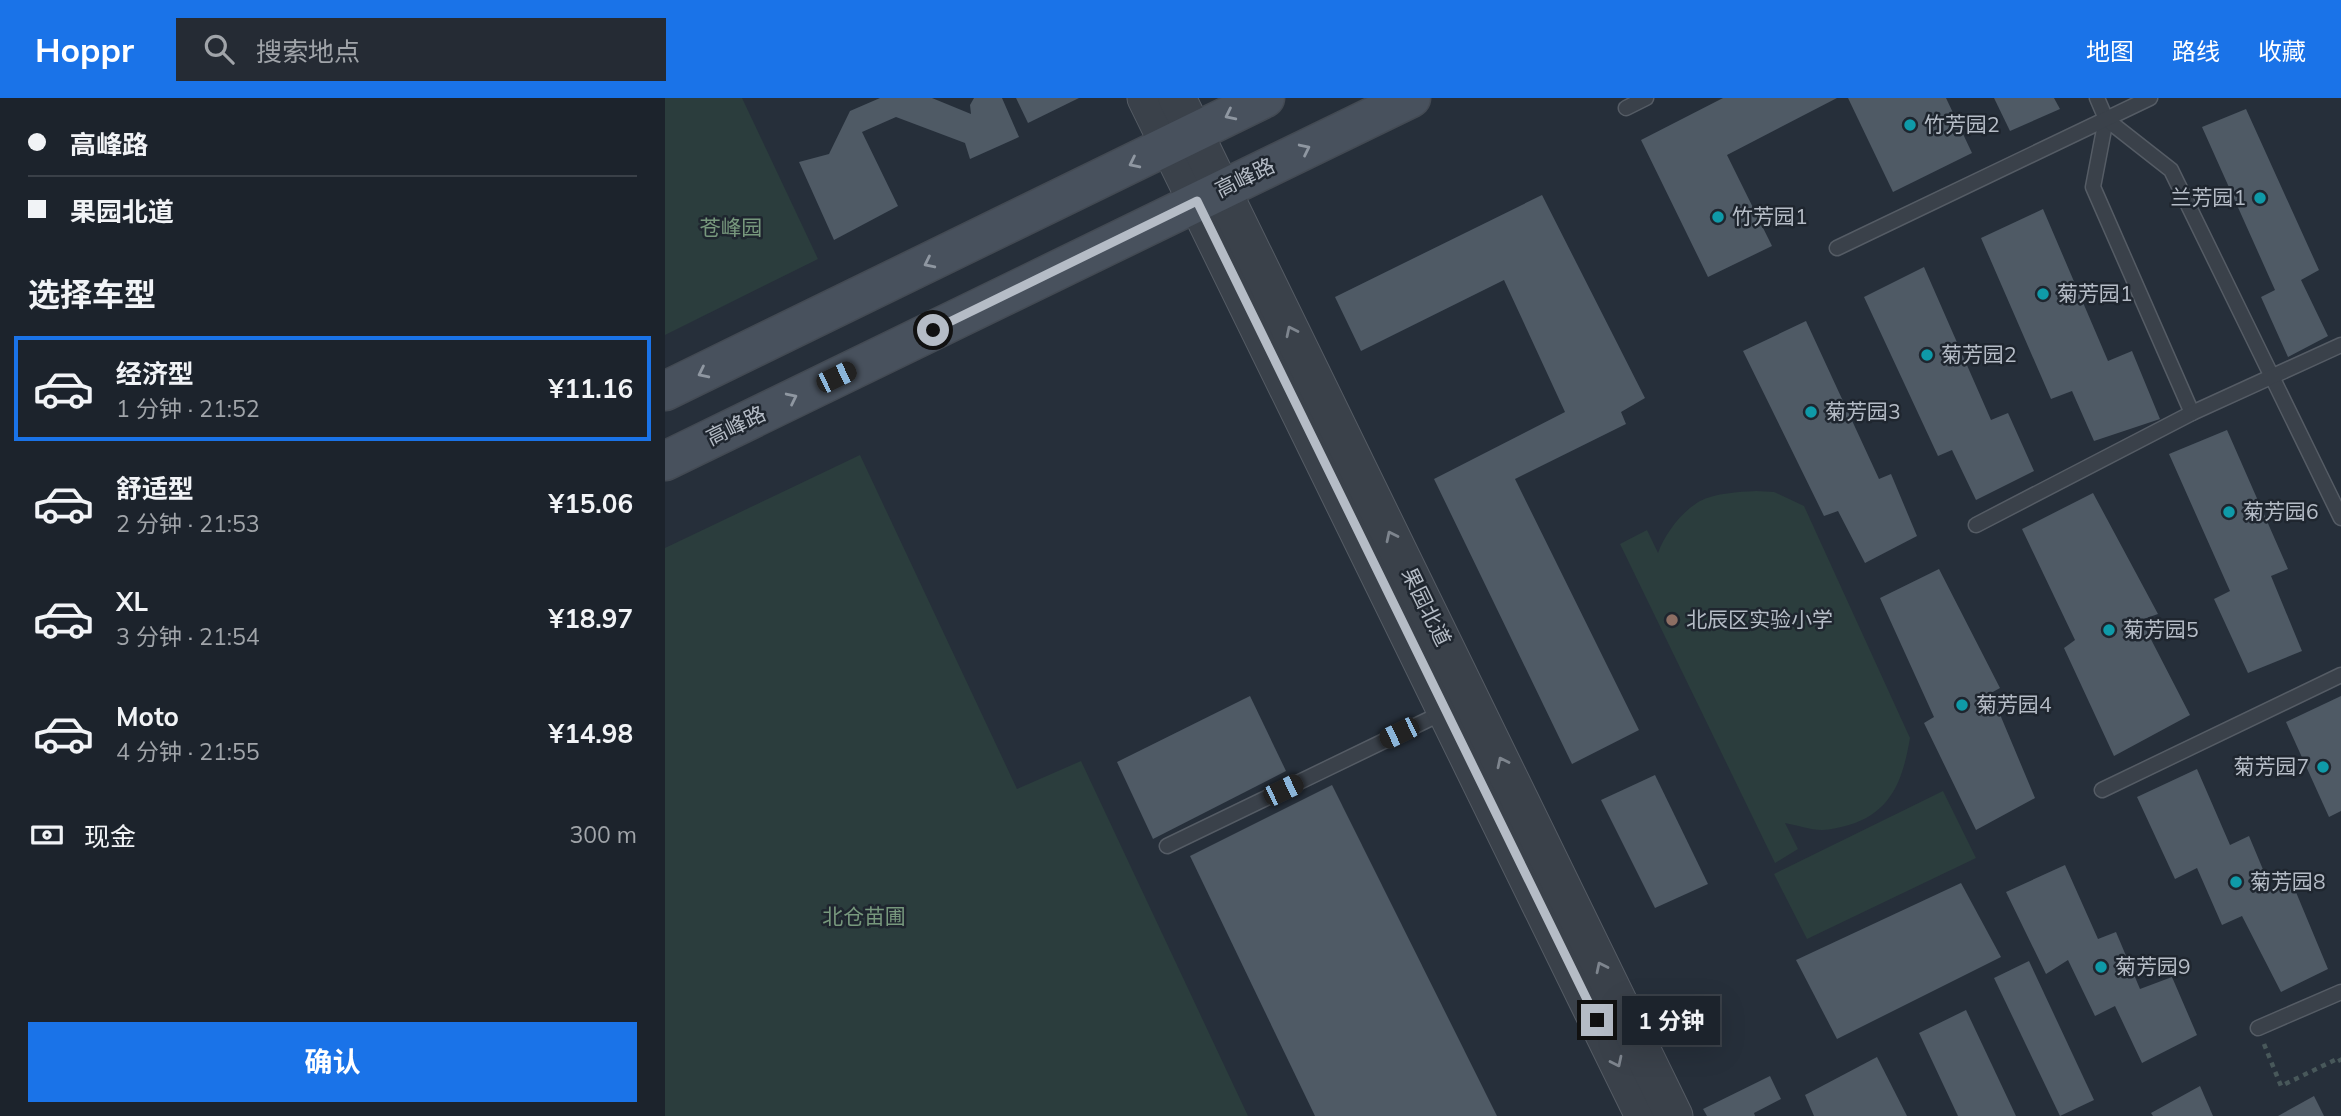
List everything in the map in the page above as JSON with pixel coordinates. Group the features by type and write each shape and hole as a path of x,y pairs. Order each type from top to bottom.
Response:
{"main road":[{"path":"665,391 1265,98"},
{"name":"高峰路","path":"665,461 1411,98"}],"street":[{"name":"果园北道","path":"1146,98 1182,139 1458,704 1674,1116"},
{"name":"果园北道","path":"1177,98 1182,139"},
{"name":"果园北道","path":"1458,704 1644,1116"}],"lane":[{"path":"1626,108 1646,98"},
{"path":"2097,98 2106,119 2171,170 2341,519"},
{"path":"1837,248 2150,98"},
{"path":"2106,119 2093,187 2192,413"},
{"path":"1976,526 2192,413 2341,345"},
{"path":"2102,790 2341,675"},
{"path":"1167,846 1458,704"},
{"path":"2258,1028 2341,992"}],"path":[{"path":"2258,1028 2281,1086 2339,1058 2341,1062"}],"green space":[{"name":"苍峰园","path":"665,98 742,98 818,259 665,335"},
{"name":"北仓苗圃","path":"860,455 1017,789 1081,761 1248,1116 665,1116 665,548"},
{"path":"1735,492 1774,492 1804,506 1910,738 1899,780 1893,792 1876,812 1849,825 1829,830 1785,823 1798,849 1775,863 1620,544 1647,530 1658,553 1675,524 1686,511 1700,501"},
{"path":"1943,791 1976,858 1807,939 1774,874"}],"building":[{"path":"880,98 932,98 971,114 970,105 974,98 1002,98 1019,137 970,159 965,143 896,117 862,132 898,206 834,240 799,162 829,154 850,111"},
{"path":"1016,98 1079,98 1028,123"},
{"name":"竹芳园1","path":"1723,98 1837,98 1727,155 1772,246 1708,277 1641,140"},
{"name":"竹芳园2","path":"1848,98 1946,98 1972,153 1893,192"},
{"path":"1994,98 2054,98 2060,109 2010,131"},
{"name":"兰芳园1","path":"2246,109 2319,270 2301,280 2328,336 2288,357 2261,297 2275,290 2202,127"},
{"path":"1542,195 1645,398 1621,412 1626,424 1515,479 1639,730 1572,764 1434,479 1565,412 1504,280 1361,351 1335,297"},
{"name":"菊芳园1","path":"2043,209 2108,361 2132,351 2160,419 2094,441 2072,391 2051,399 1981,238"},
{"name":"菊芳园2","path":"1924,267 1991,420 2008,413 2034,471 1976,500 1952,450 1938,456 1864,297"},
{"name":"菊芳园3","path":"1806,321 1879,479 1891,474 1917,536 1865,563 1838,511 1824,516 1743,351"},
{"name":"菊芳园6","path":"2227,430 2288,569 2271,576 2302,651 2248,673 2214,599 2230,591 2169,454"},
{"name":"菊芳园5","path":"2093,493 2158,614 2141,620 2190,715 2114,756 2064,648 2075,640 2022,529"},
{"name":"菊芳园4","path":"1939,569 2000,688 1991,693 2035,798 1976,830 1924,723 1934,717 1880,598"},
{"path":"1250,696 1286,771 1153,839 1117,762"},
{"name":"菊芳园7","path":"2341,696 2341,811 2329,817 2286,722"},
{"name":"菊芳园8","path":"2197,769 2230,845 2249,836 2272,891 2293,885 2328,969 2281,992 2242,916 2222,925 2197,868 2175,879 2137,797"},
{"path":"1655,775 1708,884 1655,908 1601,800"},
{"path":"1332,785 1497,1116 1315,1116 1190,856"},
{"name":"菊芳园9","path":"2065,865 2098,939 2116,932 2140,989 2172,977 2197,1035 2142,1063 2115,1006 2095,1016 2068,960 2046,974 2006,892"},
{"path":"1961,883 2001,957 1837,1039 1796,960"},
{"path":"2029,961 2094,1100 2060,1116 1994,978"},
{"path":"1966,1010 2016,1116 1958,1116 1919,1033"},
{"path":"1877,1057 1907,1116 1814,1116 1805,1095"},
{"path":"1770,1076 1781,1099 1754,1113 1755,1116 1707,1116 1703,1109"},
{"path":"2200,1086 2213,1116 2153,1116 2151,1113"},
{"path":"2314,1096 2324,1116 2278,1116"}],"place":[{"name":"竹芳园2","path":"1910,125"},
{"name":"兰芳园1","path":"2260,198"},
{"name":"竹芳园1","path":"1718,217"},
{"name":"菊芳园1","path":"2043,294"},
{"name":"菊芳园2","path":"1927,355"},
{"name":"菊芳园3","path":"1811,412"},
{"name":"菊芳园6","path":"2229,512"},
{"name":"北辰区实验小学","path":"1672,620"},
{"name":"菊芳园5","path":"2109,630"},
{"name":"菊芳园4","path":"1962,705"},
{"name":"菊芳园7","path":"2323,767"},
{"name":"菊芳园8","path":"2236,882"},
{"name":"菊芳园9","path":"2101,967"}],"route":[{"path":"933,330 1197,201 1597,1020"}]}
